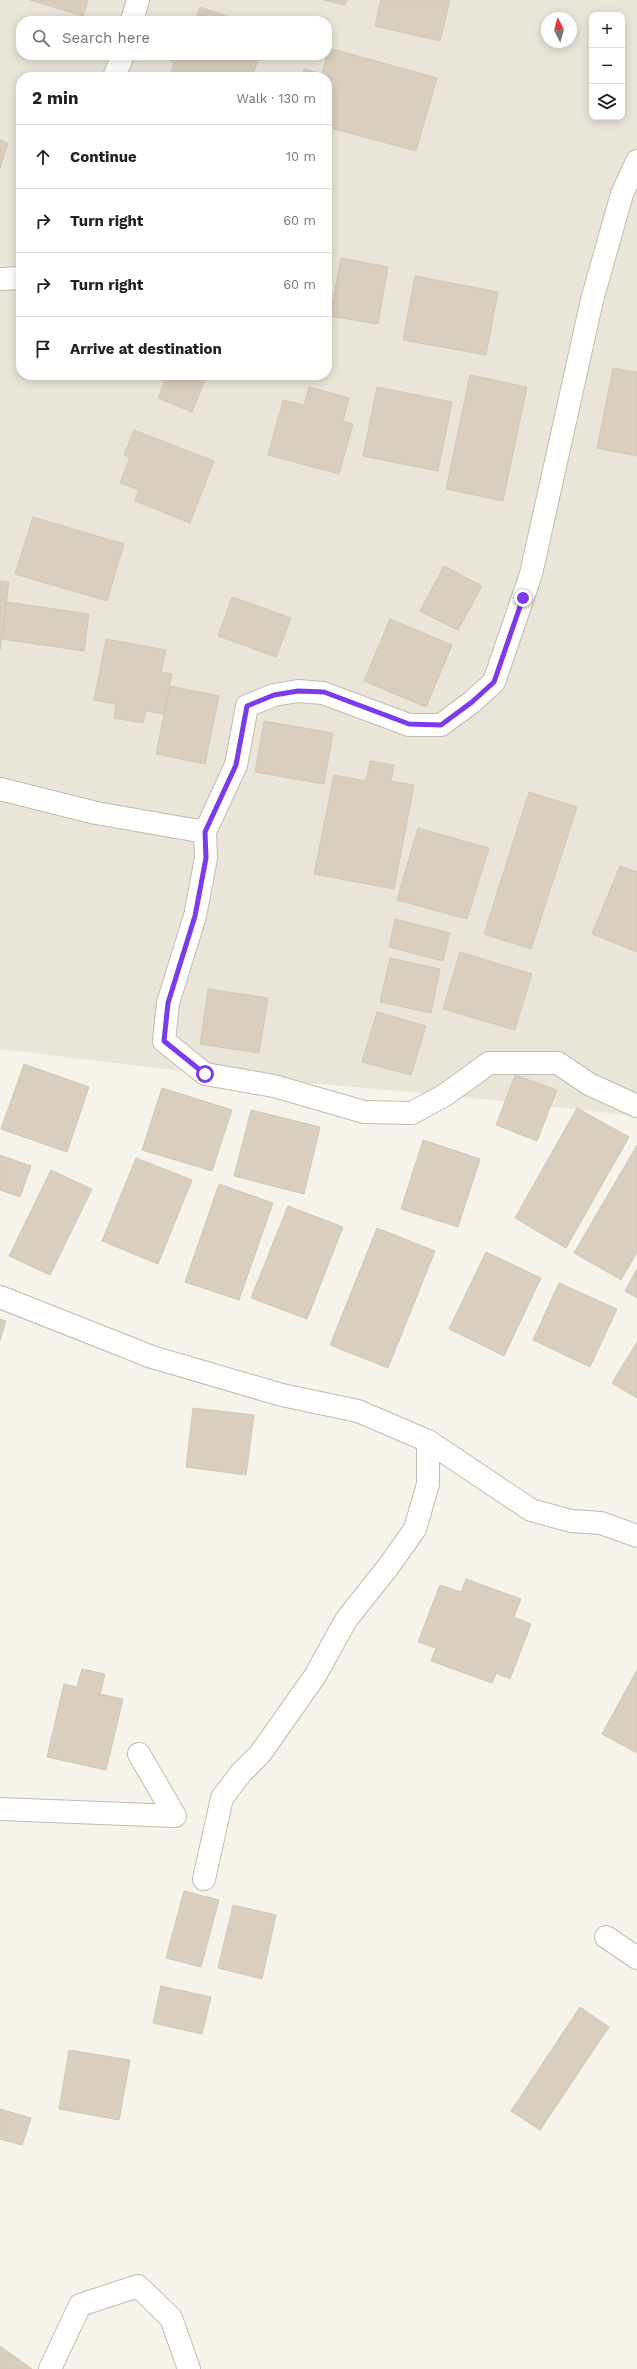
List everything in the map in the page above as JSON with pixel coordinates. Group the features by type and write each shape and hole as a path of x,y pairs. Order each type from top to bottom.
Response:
{"street":[{"path":"133,16 138,0"},
{"path":"116,72 121,60"},
{"path":"637,161 622,194 592,300 531,574 494,682 472,702 441,725 409,724 324,692 298,691 274,695 247,706 236,765 205,832 206,858 195,916 168,1003 164,1041 205,1074 274,1086 364,1112 412,1113 445,1094 488,1063 558,1063 589,1084 637,1106"},
{"path":"0,279 16,278"},
{"path":"0,789 96,813 205,832"},
{"path":"0,1297 152,1357 282,1395 358,1411 428,1441 530,1510 571,1520 601,1523 637,1536"},
{"path":"204,1879 222,1798 241,1773 260,1754 314,1676 346,1620 388,1568 415,1529 428,1484 428,1441"},
{"path":"0,1809 175,1816 139,1754"},
{"path":"606,1937 637,1958"},
{"path":"50,2369 80,2305 138,2286 171,2318 189,2369"}],"shaded area":[{"path":"0,0 637,0 637,1116 445,1095 205,1074 0,1049"}],"building":[{"path":"30,0 88,0 83,16"},
{"path":"324,0 347,0 345,5"},
{"path":"381,0 450,0 440,41 375,26"},
{"path":"200,7 226,16 197,16"},
{"path":"332,49 437,78 416,151 332,128 332,72 323,72 326,60 332,60"},
{"path":"169,60 258,60 254,72 171,72 174,63"},
{"path":"304,69 315,72 303,72"},
{"path":"0,140 8,143 0,169"},
{"path":"341,258 388,267 378,324 332,316 332,305"},
{"path":"415,276 498,292 486,355 403,340"},
{"path":"613,368 637,372 637,456 597,448"},
{"path":"470,375 527,387 503,501 446,489"},
{"path":"162,380 205,380 192,412 158,398 165,381"},
{"path":"309,387 349,398 343,421 353,424 339,474 268,455 283,400 304,405"},
{"path":"377,387 452,402 438,471 363,456"},
{"path":"134,430 214,461 190,523 135,501 139,490 120,483 130,458 124,455"},
{"path":"33,517 124,544 107,601 15,574"},
{"path":"444,566 482,586 458,630 420,611"},
{"path":"0,581 9,582 0,650"},
{"path":"232,597 291,618 276,657 218,636"},
{"path":"6,602 89,614 84,651 2,639"},
{"path":"390,619 452,645 426,707 364,681"},
{"path":"106,639 166,650 161,672 172,674 164,714 146,711 143,723 114,718 116,704 94,700"},
{"path":"170,686 219,696 205,764 156,754"},
{"path":"264,721 333,733 324,784 255,772"},
{"path":"370,761 394,765 391,781 414,785 394,889 314,874 334,775 366,781"},
{"path":"529,792 577,807 531,949 484,934"},
{"path":"418,828 489,848 467,919 397,900"},
{"path":"620,866 637,872 637,952 592,934"},
{"path":"395,919 450,933 443,961 389,947"},
{"path":"460,952 532,974 515,1030 443,1009"},
{"path":"390,958 440,969 431,1013 380,1002"},
{"path":"208,989 268,998 259,1053 200,1044"},
{"path":"377,1012 426,1026 411,1075 362,1062"},
{"path":"24,1064 89,1087 67,1152 1,1129"},
{"path":"515,1075 557,1090 537,1141 496,1125"},
{"path":"162,1088 232,1110 212,1171 142,1150"},
{"path":"577,1108 629,1137 566,1248 515,1218"},
{"path":"251,1110 320,1127 304,1194 234,1176"},
{"path":"423,1140 480,1159 458,1227 401,1209"},
{"path":"637,1145 637,1252 621,1280 574,1253"},
{"path":"0,1155 31,1166 20,1197 0,1190"},
{"path":"136,1158 192,1180 158,1264 102,1241"},
{"path":"51,1170 92,1189 50,1275 9,1256"},
{"path":"219,1184 273,1203 239,1300 185,1282"},
{"path":"288,1206 343,1227 307,1319 251,1298"},
{"path":"377,1228 435,1251 388,1368 330,1345"},
{"path":"486,1252 541,1278 504,1356 449,1329"},
{"path":"637,1269 637,1298 625,1291"},
{"path":"559,1283 617,1309 590,1367 533,1340"},
{"path":"0,1319 6,1321 0,1340"},
{"path":"637,1342 637,1398 612,1383"},
{"path":"193,1408 254,1415 246,1475 186,1467"},
{"path":"466,1579 521,1599 514,1617 531,1624 510,1679 496,1673 492,1683 431,1661 436,1648 418,1642 440,1585 461,1592"},
{"path":"82,1669 105,1674 100,1694 123,1699 106,1770 47,1757 64,1684 77,1687"},
{"path":"637,1670 637,1753 602,1734"},
{"path":"184,1891 219,1900 201,1967 166,1958"},
{"path":"233,1905 276,1915 262,1979 218,1968"},
{"path":"161,1986 211,1997 202,2034 153,2023"},
{"path":"580,2007 609,2027 540,2130 511,2111"},
{"path":"69,2050 130,2060 119,2120 59,2109"},
{"path":"0,2109 31,2118 22,2145 0,2139"},
{"path":"0,2346 32,2369 0,2369"}],"route":[{"path":"205,1074 164,1041 168,1003 195,916 206,858 205,832 236,765 247,706 274,695 298,691 324,692 409,724 441,725 472,702 494,682 523,598"}]}
